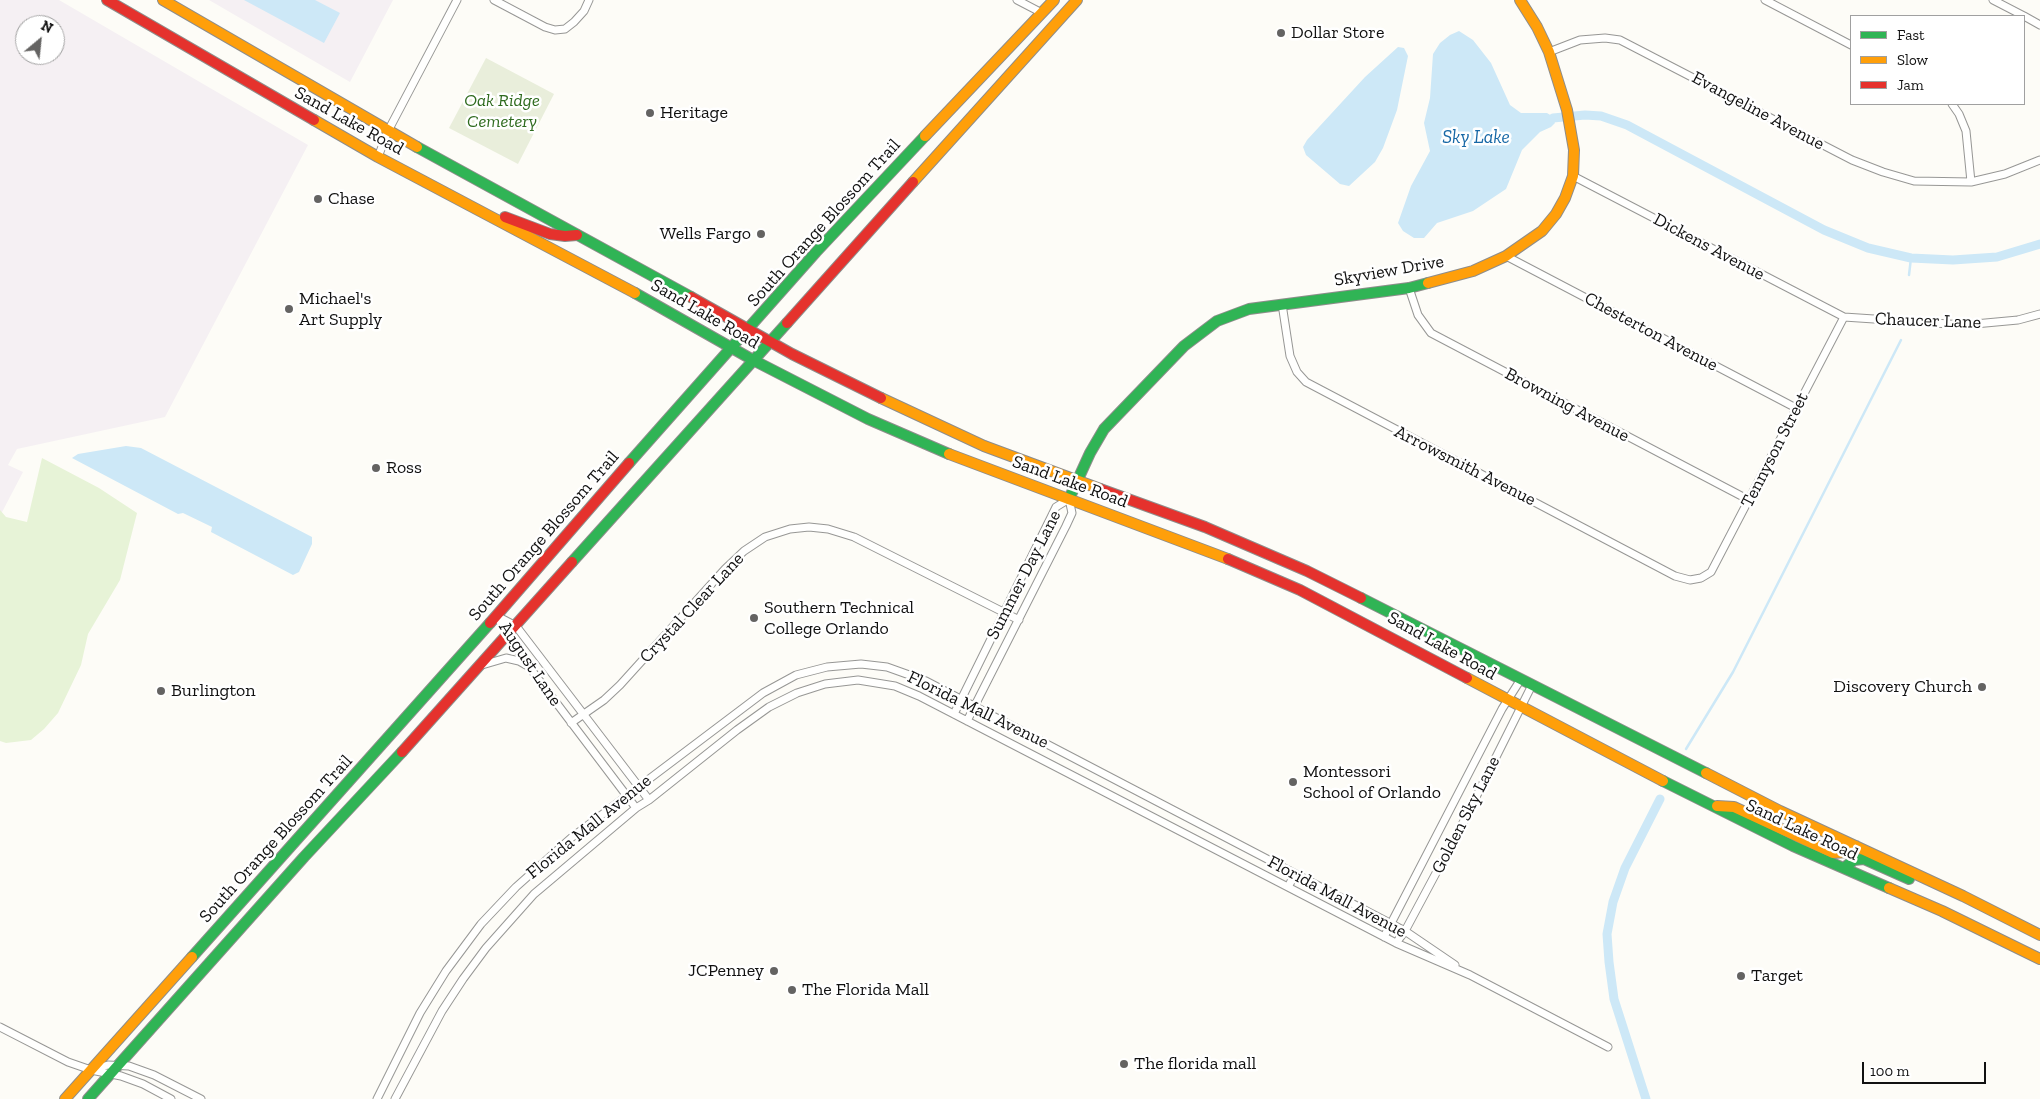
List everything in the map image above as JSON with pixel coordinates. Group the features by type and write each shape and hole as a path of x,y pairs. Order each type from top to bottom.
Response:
{"main road":[{"name":"Sand Lake Road","path":"107,0 378,157 595,271 753,360 868,419 926,446 1252,568 1344,612 1711,806 1793,846 1942,911 2040,960"},
{"name":"Sand Lake Road","path":"163,0 388,131 648,272 748,330 944,430 1262,550 1359,596 1721,782 1963,896 2040,935"},
{"name":"South Orange Blossom Trail","path":"65,1099 497,616 614,480 848,218 1055,0"},
{"path":"1055,0 1055,24"},
{"name":"South Orange Blossom Trail","path":"88,1099 309,852 516,626 1077,0"},
{"name":"Skyview Drive","path":"1069,499 1090,453 1104,429 1184,346 1217,321 1249,309 1409,288 1473,270 1506,256 1542,231 1560,206 1573,176 1574,150 1567,110 1549,52 1537,27 1520,0"},
{"path":"1041,40 1045,29 1045,19 1042,13"},
{"path":"460,201 550,234 577,235"},
{"path":"1252,568 1262,550"},
{"path":"1711,806 1734,807 1833,853 1848,852 1856,846"},
{"path":"1844,868 1854,860 1864,859 1936,891 1963,896"}],"street":[{"path":"378,157 388,131 457,0"},
{"path":"494,0 545,27 555,30 565,29 584,11 590,0"},
{"path":"1017,0 1042,13"},
{"path":"1765,0 1850,44"},
{"path":"1992,0 2022,15"},
{"path":"2025,17 2040,25"},
{"name":"Evangeline Avenue","path":"1549,52 1580,40 1605,38 1620,40 1852,160 1882,172 1914,181 1971,182 2005,174 2040,160"},
{"path":"1953,105 1959,114 1966,131 1971,182"},
{"name":"Dickens Avenue","path":"1573,176 1844,318"},
{"name":"Chesterton Avenue","path":"1506,256 1796,408"},
{"name":"Browning Avenue","path":"1409,288 1418,315 1431,332 1749,500"},
{"name":"Arrowsmith Avenue","path":"1282,304 1290,356 1297,372 1306,382 1675,576 1690,580 1701,578"},
{"name":"Chaucer Lane","path":"1844,318 1964,326 2018,320 2040,314"},
{"name":"Tennyson Street","path":"1701,578 1711,572 1844,318"},
{"name":"Summer Day Lane","path":"954,714 1056,507 1069,499 1072,513 976,707 967,721"},
{"name":"Crystal Clear Lane","path":"571,723 620,685 744,551 765,537 790,528 828,529 854,537 1019,620"},
{"name":"August Lane","path":"497,616 516,626 649,800"},
{"name":"August Lane","path":"497,616 507,635 530,668 636,808"},
{"path":"479,666 506,658 519,661 530,668"},
{"name":"Florida Mall Avenue","path":"377,1099 436,986 481,924 516,886 571,838 758,696 796,675 827,667 861,664 887,667 926,681 1392,924 1470,975"},
{"name":"Golden Sky Lane","path":"1384,937 1508,700 1521,679"},
{"name":"Florida Mall Avenue","path":"396,1099 442,1011 486,948 534,894 636,808 649,800 736,730 769,707 797,693 825,684 858,680 883,683 913,693 1384,937 1470,975 1608,1047"},
{"name":"Golden Sky Lane","path":"1396,943 1405,932 1532,685"},
{"path":"1288,887 1295,874"},
{"path":"0,1027 68,1062 143,1084 171,1099"},
{"path":"91,1070 119,1064 154,1075 201,1099"}],"shaded area":[{"path":"0,0 59,0 308,145 165,417 17,449 8,465 23,472 0,516"},
{"path":"209,0 393,0 350,82"}],"green space":[{"name":"Oak Ridge Cemetery","path":"486,58 554,94 518,164 449,128"},
{"path":"42,458 99,488 137,513 120,580 88,634 81,665 58,713 31,740 6,743 0,741 0,510 6,517 27,522"}],"water":[{"path":"244,0 315,0 340,13 324,43"},
{"name":"Sky Lake","path":"1459,31 1473,40 1491,63 1510,105 1521,113 1547,113 1552,116 1555,123 1540,132 1522,150 1506,189 1473,211 1437,223 1424,238 1414,238 1403,231 1398,223 1411,186 1430,151 1424,123 1430,98 1433,54 1440,43"},
{"path":"1398,47 1404,48 1408,56 1397,110 1383,148 1375,162 1349,186 1340,184 1306,155 1303,147 1307,140 1365,77"},
{"path":"126,446 141,448 312,537 312,544 299,572 293,575 211,532 212,527 183,513 178,514 72,458 78,454"}],"waterway":[{"path":"1553,118 1585,115 1601,116 1627,125 1824,230 1868,248 1911,258 1953,260 1997,257 2040,244"},
{"path":"1909,275 1911,258"},
{"path":"1686,749 1733,672 1901,340"},
{"path":"1646,1099 1614,999 1607,934 1613,902 1625,868 1660,799"}],"traffic: fast":[{"path":"629,463 816,252 925,136"},
{"path":"417,147 691,297"},
{"path":"1069,499 1090,453 1104,429 1184,346 1217,321 1249,309 1409,288 1428,283"},
{"path":"635,293 753,360 868,419 949,454"},
{"path":"572,562 787,323"},
{"path":"1361,598 1706,773"},
{"path":"192,957 490,623"},
{"path":"88,1099 304,857 402,752"},
{"path":"1663,781 1793,846 1889,888"},
{"path":"1844,868 1854,860 1864,859 1909,879"}],"traffic: slow":[{"path":"163,0 417,147"},
{"path":"925,136 1054,0"},
{"path":"913,182 1077,0"},
{"path":"1428,283 1473,271 1506,256 1542,231 1556,214 1565,198 1573,176 1574,150 1567,110 1549,52 1537,27 1520,0"},
{"path":"314,120 378,157 635,293"},
{"path":"881,398 984,446 1100,489"},
{"path":"949,454 1228,559"},
{"path":"1467,678 1663,781"},
{"path":"1706,773 1780,811 1963,896 2040,935"},
{"path":"1717,806 1734,807 1833,853 1848,852 1856,846"},
{"path":"1889,888 1942,911 2040,959"},
{"path":"65,1099 192,957"}],"traffic: jam":[{"path":"107,0 314,120"},
{"path":"787,323 913,182"},
{"path":"505,217 550,234 577,235"},
{"path":"691,297 792,354 881,398"},
{"path":"490,623 629,463"},
{"path":"1100,489 1205,527 1307,571 1361,598"},
{"path":"1228,559 1300,590 1467,678"},
{"path":"402,752 572,562"}],"place":[{"name":"Dollar Store","path":"1281,33"},
{"name":"Heritage","path":"650,113"},
{"name":"Chase","path":"318,199"},
{"name":"Wells Fargo","path":"761,234"},
{"name":"Michael's Art Supply","path":"289,309"},
{"name":"Ross","path":"376,468"},
{"name":"Southern Technical College Orlando","path":"754,618"},
{"name":"Discovery Church","path":"1982,687"},
{"name":"Burlington","path":"161,691"},
{"name":"Montessori School of Orlando","path":"1293,782"},
{"name":"JCPenney","path":"774,971"},
{"name":"Target","path":"1741,976"},
{"name":"The Florida Mall","path":"792,990"},
{"name":"The florida mall","path":"1124,1064"}]}
